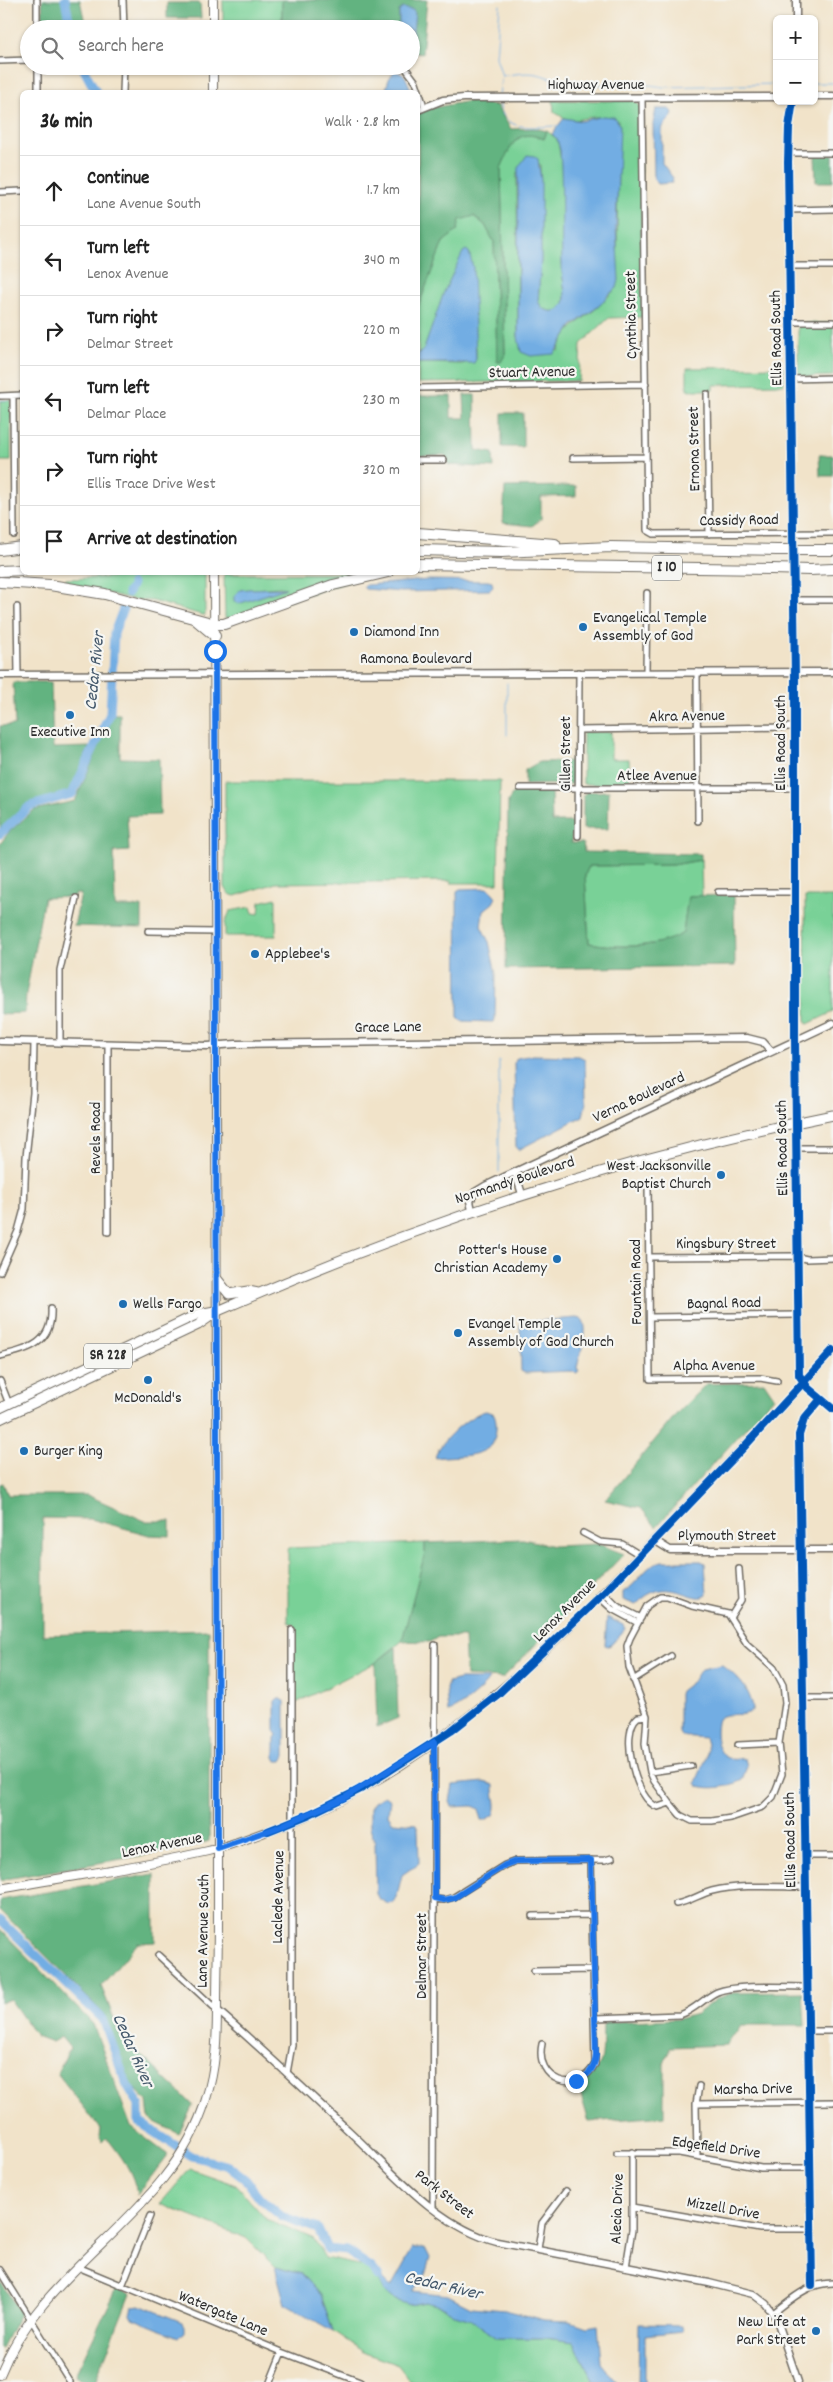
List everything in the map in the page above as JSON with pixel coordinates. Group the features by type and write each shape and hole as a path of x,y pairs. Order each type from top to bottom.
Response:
{"highway":[{"path":"420,533 611,547"},
{"path":"0,551 20,547"},
{"name":"I 10","path":"420,550 502,552 611,547 833,550"},
{"path":"0,551 20,552"},
{"name":"I 10","path":"420,566 436,564 833,570"},
{"path":"0,571 20,570"},
{"path":"0,582 82,590 215,624 230,623 333,585 375,575"},
{"path":"193,618 215,636"}],"main road":[{"path":"213,0 213,20"},
{"path":"213,75 213,90"},
{"name":"Lane Avenue South","path":"0,2375 11,2351 31,2318 54,2290 144,2201 176,2163 189,2142 205,2104 213,2074 217,2036 218,1848 218,1311 214,575"},
{"name":"Normandy Boulevard","path":"0,1419 198,1325 218,1311 362,1250 522,1194 672,1151 833,1115"},
{"path":"217,1279 229,1294 248,1291 258,1293"},
{"name":"Normandy Boulevard","path":"4,1406 198,1314 218,1311"},
{"name":"Lenox Avenue","path":"0,1889 218,1848 292,1822 361,1789 434,1742 498,1694 601,1595 804,1384 833,1350"}],"street":[{"path":"37,0 37,20"},
{"path":"123,0 124,20"},
{"path":"796,0 796,15"},
{"path":"0,61 20,60"},
{"path":"38,75 38,90"},
{"path":"123,90 124,75"},
{"path":"411,75 419,90"},
{"path":"420,94 424,106"},
{"path":"818,96 833,96"},
{"name":"Highway Avenue","path":"420,109 454,99 483,98 642,99 773,97"},
{"name":"Cynthia Street","path":"642,99 647,530"},
{"name":"Ellis Road South","path":"793,105 788,153 795,672 795,1040 798,1148 799,1375 804,1384"},
{"path":"788,153 833,153"},
{"path":"0,192 20,191"},
{"path":"789,210 833,209"},
{"path":"789,266 833,266"},
{"path":"790,322 833,322"},
{"path":"791,379 833,378"},
{"name":"Stuart Avenue","path":"420,388 646,384"},
{"name":"Ernona Street","path":"707,394 709,534"},
{"path":"0,396 20,395"},
{"path":"14,396 14,535"},
{"path":"574,458 646,457"},
{"path":"420,460 444,460"},
{"name":"Cassidy Road","path":"647,530 654,534 833,533"},
{"path":"646,672 647,593"},
{"path":"794,600 833,600"},
{"path":"17,607 18,674"},
{"name":"Gillen Street","path":"578,836 579,672"},
{"path":"697,672 698,821"},
{"name":"Ramona Boulevard","path":"0,675 833,672"},
{"name":"Akra Avenue","path":"579,730 697,730 795,727"},
{"name":"Atlee Avenue","path":"520,788 795,788"},
{"path":"718,892 795,892"},
{"path":"60,1043 60,970 76,898"},
{"path":"148,931 216,932"},
{"name":"Verna Boulevard","path":"472,1210 470,1201 476,1192 833,1023"},
{"name":"Grace Lane","path":"0,1041 216,1046 747,1038 763,1042 772,1052"},
{"path":"0,1272 18,1231 24,1208 26,1157 33,1100 34,1042"},
{"name":"Revels Road","path":"108,1044 108,1232"},
{"path":"798,1148 833,1148"},
{"path":"515,1172 522,1194"},
{"name":"Fountain Road","path":"648,1185 650,1379"},
{"name":"Kingsbury Street","path":"649,1257 799,1256 807,1258 833,1258"},
{"path":"0,1356 16,1352 41,1340 50,1328 51,1308"},
{"name":"Bagnal Road","path":"650,1317 798,1315"},
{"name":"Alpha Avenue","path":"650,1379 760,1378 777,1381"},
{"path":"0,1382 4,1406 12,1413"},
{"path":"804,1384 820,1400 833,1409"},
{"name":"Ellis Road South","path":"812,2286 800,1429 804,1419 820,1400"},
{"path":"583,1533 600,1542 622,1544 640,1555"},
{"name":"Plymouth Street","path":"654,1540 670,1550 833,1550"},
{"path":"731,1616 741,1600 739,1569"},
{"path":"601,1595 639,1620"},
{"path":"667,1597 731,1616 747,1644 774,1668 783,1685 785,1703 779,1743 782,1774 773,1797 762,1807 731,1818 701,1821 686,1819 670,1803 654,1781 650,1772 645,1744 647,1716 629,1667 627,1646 639,1620 653,1600 667,1597"},
{"name":"Laclede Avenue","path":"287,2073 292,2045 292,1630"},
{"name":"Delmar Street","path":"433,2208 435,1644"},
{"path":"633,1680 671,1656"},
{"path":"803,1698 833,1698"},
{"path":"647,1716 638,1717 631,1725 630,1751 634,1772 642,1793 651,1804 658,1807 670,1803"},
{"path":"738,1745 779,1743"},
{"path":"650,1772 691,1766"},
{"path":"805,1856 833,1856"},
{"path":"435,1898 444,1900 454,1898 505,1865 516,1861 612,1858"},
{"path":"542,2044 541,2057 549,2074 565,2082 579,2080 588,2074 595,2064 591,1860"},
{"path":"676,1904 684,1903 712,1891 736,1888 806,1887"},
{"path":"532,1916 592,1915"},
{"name":"Park Street","path":"158,1955 433,2208 452,2223 477,2236 746,2291 759,2298 773,2313 782,2328 798,2382"},
{"path":"534,1971 594,1970"},
{"path":"595,2018 680,2015 693,2010 717,1992 731,1988 808,1987"},
{"path":"809,2031 833,2031"},
{"path":"697,2156 696,2104 699,2086"},
{"name":"Marsha Drive","path":"696,2104 833,2102"},
{"name":"Alecia Drive","path":"626,2266 632,2241 632,2152"},
{"name":"Edgefield Drive","path":"617,2153 679,2153 762,2168 811,2168"},
{"path":"538,2249 542,2224 566,2191"},
{"name":"Mizzell Drive","path":"632,2207 643,2207 760,2229 812,2229"},
{"path":"122,2286 150,2216"},
{"name":"Watergate Lane","path":"78,2267 282,2352 360,2382"},
{"path":"0,2270 70,2382"},
{"path":"773,2313 812,2286 833,2283"},
{"path":"270,2382 282,2352"}],"green space":[{"path":"42,0 80,0 84,20 43,20"},
{"path":"223,0 282,0 282,20 223,20"},
{"path":"282,0 427,0 422,54 420,54 420,20 414,20 415,13 399,11 399,20 282,20"},
{"path":"167,3 200,3 201,18 167,18"},
{"path":"553,100 635,101 640,106 642,317 609,318 581,344 579,381 420,383 420,363 462,364 476,359 476,347 446,289 424,349 420,353 420,302 443,242 457,231 460,220 473,216 485,225 494,242 497,362 505,355 501,168 508,152 521,137 527,135 544,139 547,131 557,139 563,186 562,266 565,300 560,309 554,311 542,308 538,301 541,260 540,164 517,173 518,337 558,351 570,330 598,307 617,288 618,121 597,117 574,120 554,112"},
{"path":"470,101 496,105 511,129 535,128 547,131 544,139 527,135 516,141 508,152 501,168 505,355 501,362 497,362 494,242 485,225 474,216 460,220 457,231 443,242 420,302 420,113 426,109"},
{"path":"815,155 833,155 833,182 816,182"},
{"path":"798,323 833,323 833,376 798,377"},
{"path":"784,367 784,384 713,385 713,390 687,390 687,368"},
{"path":"464,395 475,395 476,450 493,453 494,468 449,465 445,455 420,456 420,396 451,396 451,418 465,418"},
{"path":"11,400 11,461 0,461 0,401"},
{"path":"502,413 523,413 523,447 502,447"},
{"path":"819,455 833,455 833,476 820,476"},
{"path":"576,486 576,496 541,497 541,519 532,526 503,523 505,487"},
{"path":"205,575 205,615 153,601 135,600 66,583 65,579"},
{"path":"224,575 371,575 230,618 225,618","holes":["286,588 237,604 240,590"]},
{"path":"13,682 51,682 53,748 89,747 71,791 29,804 0,830 0,726 15,725"},
{"path":"113,714 120,714 120,758 159,759 160,815 127,816 129,851 114,852 115,907 142,907 142,928 74,926 81,894 75,894 74,897 44,898 26,994 25,1013 0,1014 0,844 9,832 34,810 75,801"},
{"path":"584,732 611,732 611,759 629,759 630,785 583,784"},
{"path":"574,761 572,784 525,785 525,770 539,762"},
{"path":"225,781 500,781 498,883 451,883 451,881 276,883 235,896 229,894 225,887"},
{"path":"515,791 551,791 552,822 574,822 571,843 583,843 584,852 701,854 701,860 673,865 589,866 585,875 589,943 637,946 661,942 683,933 688,896 734,895 735,966 506,969 508,801"},
{"path":"609,791 608,829 583,829 583,796 586,792"},
{"path":"701,860 702,896 688,896 683,934 661,942 637,946 589,943 585,875 589,866 673,865"},
{"path":"805,897 833,897 833,1012 808,1024 806,1023"},
{"path":"276,898 276,936 225,936 225,923 230,911 251,907 253,913 259,914 260,902"},
{"path":"764,1382 774,1397 656,1527 641,1508 605,1500 679,1411 706,1384"},
{"path":"3,1483 8,1495 87,1495 145,1521 170,1521 170,1536 149,1535 91,1519 43,1518 43,1635 209,1630 209,1841 191,1847 0,1880 0,1484"},
{"path":"523,1539 554,1546 598,1544 624,1554 503,1678 466,1676 464,1637 438,1637 430,1642 402,1641 425,1553 425,1543"},
{"path":"425,1543 425,1553 402,1641 375,1663 294,1704 294,1625 288,1622 288,1548"},
{"path":"396,1647 398,1718 377,1727 375,1663"},
{"path":"155,1874 155,1942 138,1943 101,1986 121,2036 193,2105 179,2134 149,2119 147,2101 131,2085 105,2015 0,1910 0,1900"},
{"path":"0,1929 93,2024 131,2127 168,2155 137,2195 133,2179 122,2158 107,2138 103,2142 99,2137 100,2128 57,2073 70,2048 61,2037 52,2042 36,2036 10,1999 0,2003 0,1954 3,1951 0,1947"},
{"path":"803,1992 805,2025 741,2025 727,2045 670,2047 664,2064 664,2116 589,2122 578,2085 594,2073 598,2067 602,2053 603,2025 606,2022 679,2019 696,2014 716,1999 732,1993"},
{"path":"190,2169 236,2185 266,2219 314,2239 325,2258 372,2268 384,2292 409,2305 425,2302 443,2307 458,2316 472,2320 497,2338 546,2338 574,2342 594,2382 411,2382 398,2365 365,2353 333,2331 321,2295 302,2274 275,2267 246,2238 160,2204"},
{"path":"0,2280 20,2313 2,2348 0,2348"},
{"path":"117,2288 130,2294 95,2382 87,2382 75,2375"}],"water":[{"path":"403,8 413,10 415,13 414,20 399,20 399,11"},
{"path":"392,75 403,75 411,90 386,90"},
{"path":"656,109 669,109 673,113 662,130 662,163 673,178 672,183 658,184 654,179 653,124"},
{"path":"603,116 614,117 620,126 616,228 619,280 617,288 600,305 572,326 554,354 531,356 521,352 518,337 518,168 527,155 538,159 541,180 541,260 538,301 542,308 554,311 560,309 565,297 562,269 560,150 557,139 552,134 564,118 581,121"},
{"path":"466,250 469,252 473,267 476,359 474,363 420,363 420,353 424,349 444,292 463,252"},
{"path":"428,580 488,581 492,582 493,587 490,590 402,592 365,589 363,587 366,585"},
{"path":"286,588 238,604 234,601 234,596 240,590"},
{"path":"489,888 496,897 493,903 483,911 481,926 489,942 496,974 495,1019 494,1022 461,1021 458,1018 457,891 460,889"},
{"path":"533,1055 579,1056 585,1059 586,1103 583,1116 518,1150 516,1148 514,1063 517,1058"},
{"path":"582,1319 585,1337 577,1373 571,1371 525,1373 521,1371 520,1325 522,1322"},
{"path":"486,1411 494,1414 496,1421 492,1445 479,1453 435,1458 448,1437 472,1417"},
{"path":"662,1561 701,1561 705,1563 707,1595 701,1597 668,1590 647,1595 636,1605 623,1600 623,1592 633,1585 650,1567"},
{"path":"607,1617 623,1625 625,1629 608,1646 605,1645"},
{"path":"722,1665 743,1684 750,1696 753,1710 745,1714 722,1716 718,1719 716,1729 720,1751 727,1758 745,1759 747,1766 742,1780 720,1787 709,1788 698,1786 696,1783 707,1755 705,1738 682,1736 679,1732 679,1694 680,1691 694,1680 701,1669"},
{"path":"460,1679 489,1679 470,1698 448,1712 446,1689 448,1682"},
{"path":"278,1698 285,1701 285,1756 282,1761 277,1761 275,1757 275,1738 277,1735 275,1732 275,1701"},
{"path":"484,1782 494,1785 496,1808 494,1815 482,1820 479,1809 473,1806 452,1807 450,1801 453,1785"},
{"path":"384,1796 390,1800 388,1815 393,1822 416,1824 418,1829 419,1863 402,1875 397,1895 393,1903 388,1904 378,1898 376,1893 375,1843 370,1827 370,1808 374,1802"},
{"path":"413,2248 425,2248 430,2258 425,2275 412,2291 448,2295 471,2307 505,2310 544,2320 570,2321 587,2327 598,2325 601,2363 617,2382 594,2382 574,2342 546,2338 497,2338 472,2320 458,2316 443,2307 425,2302 409,2305 393,2299 384,2292 372,2268 391,2287"},
{"path":"275,2267 302,2274 321,2295 333,2331 285,2304"},
{"path":"140,2305 182,2322 184,2332 178,2337 132,2318 133,2306"},
{"path":"639,2324 682,2325 683,2331 645,2335 645,2382 638,2382"}],"waterway":[{"name":"Cedar River","path":"65,0 69,20"},
{"path":"500,5 496,57 502,76"},
{"path":"499,95 502,76 524,73 537,74 560,81 585,85 641,84 663,87 773,84"},
{"name":"Cedar River","path":"87,75 95,90"},
{"path":"818,83 833,83"},
{"path":"499,99 501,110 512,123 529,127 559,126"},
{"path":"0,400 10,400"},
{"name":"Cedar River","path":"0,834 30,806 72,794 110,714 114,633 123,609"},
{"path":"507,683 507,735"},
{"path":"499,1061 499,1172"},
{"name":"Cedar River","path":"0,1920 103,2019 127,2085 139,2104 139,2122 192,2156 228,2166 246,2180 260,2198 281,2216 318,2229 327,2249 347,2251 372,2268 378,2276"}],"cycle path":[{"path":"792,105 789,127 788,162 795,678 795,1040 799,1375 808,1388 833,1409"},
{"path":"268,1831 310,1814 361,1789 451,1731 498,1694 604,1593 744,1447 833,1350"},
{"path":"812,2285 799,1435 804,1419 820,1400"}],"place":[{"name":"Evangelical Temple Assembly of God","path":"583,627"},
{"name":"Diamond Inn","path":"354,632"},
{"name":"Executive Inn","path":"70,715"},
{"name":"Applebee's","path":"255,954"},
{"name":"West Jacksonville Baptist Church","path":"721,1175"},
{"name":"Potter's House Christian Academy","path":"557,1259"},
{"name":"Wells Fargo","path":"123,1304"},
{"name":"Evangel Temple Assembly of God Church","path":"458,1333"},
{"name":"McDonald's","path":"148,1380"},
{"name":"Burger King","path":"24,1451"},
{"name":"New Life at Park Street","path":"816,2331"}],"route":[{"path":"215,651 218,1848 276,1828 344,1798 434,1742 435,1898 444,1900 454,1898 505,1865 516,1861 591,1860 596,2055 595,2064 591,2071 576,2081"}]}
